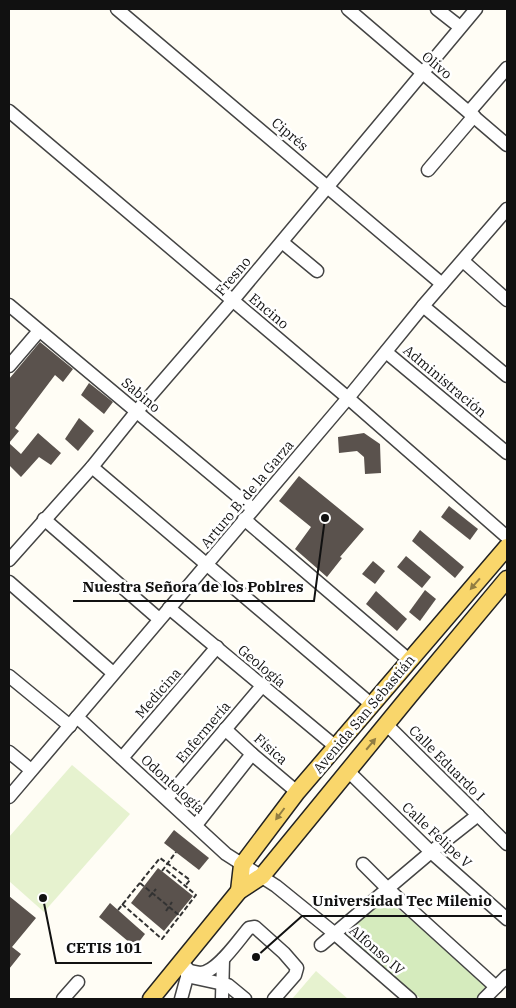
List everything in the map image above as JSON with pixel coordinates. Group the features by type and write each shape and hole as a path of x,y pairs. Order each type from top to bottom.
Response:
{"main road":[{"name":"Avenida San Sebastián","path":"252,871 297,792 507,547"},
{"name":"Avenida San Sebastián","path":"252,871 348,771 507,579"},
{"path":"151,999 182,969 252,871"}],"street":[{"name":"Ciprés","path":"117,9 442,284"},
{"name":"Olivo","path":"348,9 507,145"},
{"path":"438,9 460,27"},
{"name":"Fresno","path":"9,560 92,467 476,9"},
{"path":"428,170 507,68"},
{"name":"Encino","path":"9,111 348,398 507,537"},
{"name":"Arturo B. de la Garza","path":"9,797 348,398 423,306 505,216"},
{"path":"282,242 317,271"},
{"path":"463,261 507,300"},
{"name":"Sabino","path":"9,305 253,509"},
{"path":"423,306 507,376"},
{"path":"9,366 39,331"},
{"name":"Administración","path":"386,352 507,453"},
{"path":"92,467 372,705"},
{"path":"44,519 159,619"},
{"path":"244,519 409,660"},
{"path":"9,582 113,673"},
{"name":"Geología","path":"169,608 336,747"},
{"name":"Medicina","path":"122,758 217,647"},
{"name":"Odontología","path":"9,676 122,758 226,854 252,871"},
{"name":"Enfermería","path":"167,798 262,686"},
{"name":"Calle Eduardo I","path":"387,725 507,844"},
{"name":"Física","path":"225,729 297,792"},
{"path":"9,752 31,770"},
{"path":"196,826 252,754"},
{"name":"Calle Felipe V","path":"348,771 431,852 507,919"},
{"path":"322,946 334,933 478,815"},
{"path":"364,864 388,889 496,987"},
{"name":"Alfonso IV","path":"252,871 334,933 410,999"},
{"path":"182,969 205,972 212,969 249,928 255,926 297,968 295,975 274,999"},
{"path":"222,999 223,959"},
{"path":"182,969 228,985 245,999"},
{"path":"181,999 182,969"},
{"path":"484,999 507,976"},
{"path":"63,999 78,982"}],"path":[{"path":"162,871 176,852"},
{"path":"118,910 160,858 190,880 185,886"},
{"path":"122,904 162,939 196,895 164,868"},
{"path":"140,882 180,916"},
{"path":"149,897 156,888"},
{"path":"166,911 172,902"}],"green space":[{"path":"72,765 130,814 44,912 9,881 9,837"},
{"path":"385,898 489,985 476,999 421,999 345,935"},
{"path":"316,971 348,999 292,999"}],"building":[{"path":"40,342 73,369 63,382 55,375 15,428 19,431 9,443 9,379"},
{"path":"89,383 113,402 104,414 81,395"},
{"path":"79,418 94,431 78,451 65,439"},
{"path":"38,433 61,453 51,465 39,457 21,477 9,465 9,443 21,454"},
{"path":"364,433 380,444 381,473 365,474 364,457 357,451 339,453 338,437"},
{"path":"299,476 364,529 340,557 342,558 327,577 295,549 311,527 279,501"},
{"path":"449,506 478,529 470,540 441,517"},
{"path":"420,530 464,567 455,578 412,541"},
{"path":"406,556 431,577 422,588 397,567"},
{"path":"373,561 385,571 375,584 362,574"},
{"path":"425,590 436,599 420,621 409,612"},
{"path":"376,591 407,619 397,631 366,604"},
{"path":"174,830 209,858 199,870 164,843"},
{"path":"158,868 193,896 164,931 131,903"},
{"path":"9,896 36,918 12,947 21,954 9,969"},
{"path":"110,903 145,934 135,947 99,917"}],"place":[{"name":"Nuestra Señora de los Poblres","path":"325,518"},
{"name":"CETIS 101","path":"43,898"},
{"name":"Universidad Tec Milenio","path":"256,957"}]}
